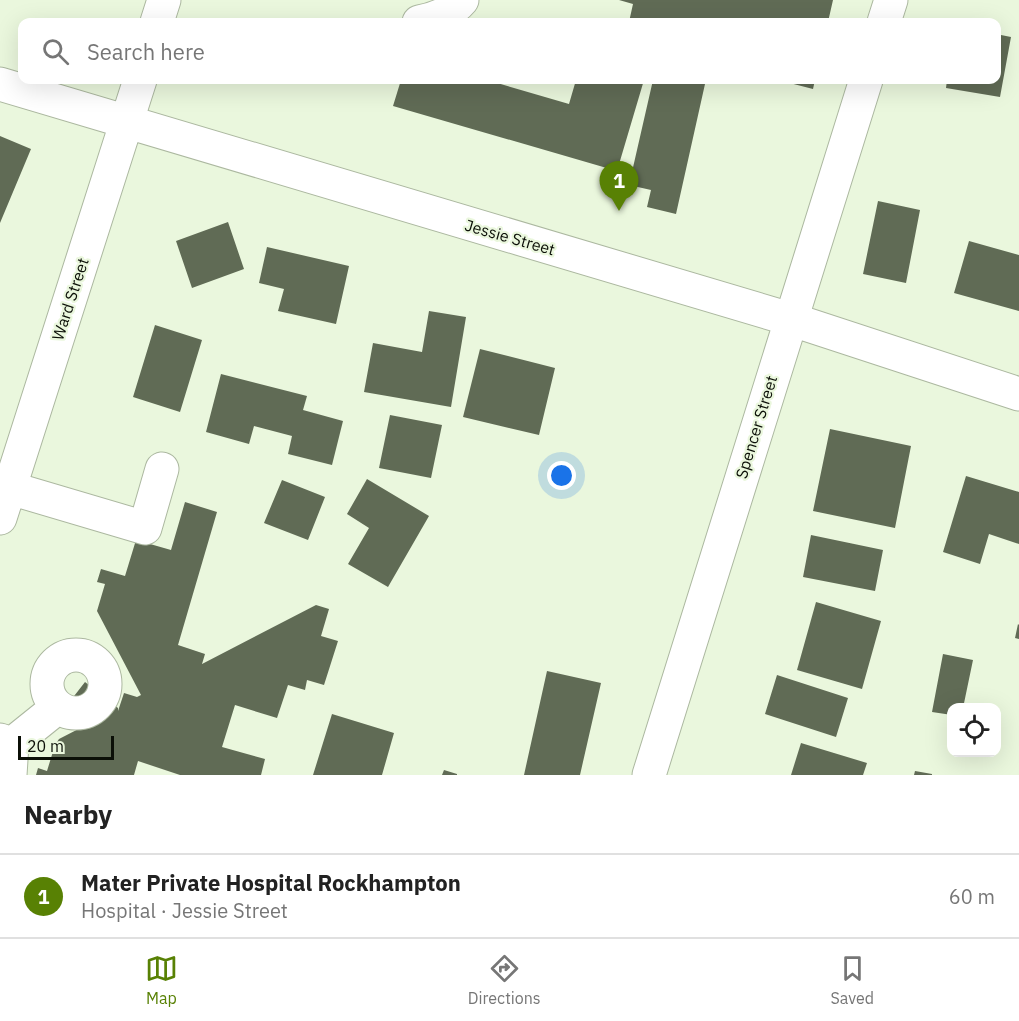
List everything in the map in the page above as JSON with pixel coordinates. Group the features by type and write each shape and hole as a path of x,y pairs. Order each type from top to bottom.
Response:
{"street":[{"path":"158,18 164,0"},
{"path":"435,18 455,8 462,0"},
{"path":"885,18 891,0"},
{"name":"Jessie Street","path":"0,84 790,319 1019,394"},
{"name":"Ward Street","path":"5,503 139,84"},
{"name":"Spencer Street","path":"649,775 865,84"},
{"path":"5,503 145,528 162,469"},
{"path":"7,753 58,707"}],"building":[{"path":"619,0 833,0 829,18 630,18 633,4"},
{"path":"1001,35 1011,37 1000,97 946,88 946,84 1001,84"},
{"path":"400,84 501,84 569,104 575,84 643,84 617,171 393,106"},
{"path":"652,84 705,84 676,214 647,207 651,190 629,185"},
{"path":"794,84 814,84 813,89"},
{"path":"0,136 31,149 0,223"},
{"path":"878,201 920,210 906,283 863,274"},
{"path":"228,222 244,269 192,288 176,241"},
{"path":"969,241 1019,255 1019,311 954,293"},
{"path":"267,247 349,266 336,324 278,311 284,289 259,283"},
{"path":"429,311 466,317 451,407 364,392 373,343 422,352"},
{"path":"155,325 202,340 180,412 133,397"},
{"path":"480,349 555,368 539,435 463,417"},
{"path":"221,374 307,396 303,410 343,421 332,465 288,454 292,436 254,426 249,444 206,432"},
{"path":"390,415 442,425 431,478 379,468"},
{"path":"830,429 911,446 895,528 813,511"},
{"path":"966,476 1019,492 1019,544 989,534 980,564 943,552"},
{"path":"367,479 429,516 388,587 348,564 369,528 347,514"},
{"path":"282,480 325,497 308,540 264,523"},
{"path":"185,502 217,512 178,645 205,654 202,664 316,605 329,609 321,636 338,641 324,685 307,680 305,690 288,685 277,718 235,705 222,747 265,759 261,775 180,775 138,761 134,775 36,775 38,768 47,771 59,739 94,721 77,718 73,712 71,700 85,682 118,708 118,711 124,693 137,697 141,695 97,611 105,584 97,582 101,569 125,576 136,540 171,550"},
{"path":"811,535 883,550 875,591 803,577"},
{"path":"816,602 881,621 862,689 797,670"},
{"path":"1019,625 1019,639 1015,638"},
{"path":"943,654 973,660 964,703 947,703 947,714 932,712"},
{"path":"547,671 601,683 580,775 524,775"},
{"path":"777,675 848,698 836,737 765,714"},
{"path":"332,714 394,733 382,775 313,775"},
{"path":"801,743 867,763 863,775 791,775"},
{"path":"444,770 457,774 457,775 442,775"},
{"path":"915,771 932,774 932,775 914,775"}],"place":[{"name":"Mater Private Hospital Rockhampton","path":"619,211"}]}
